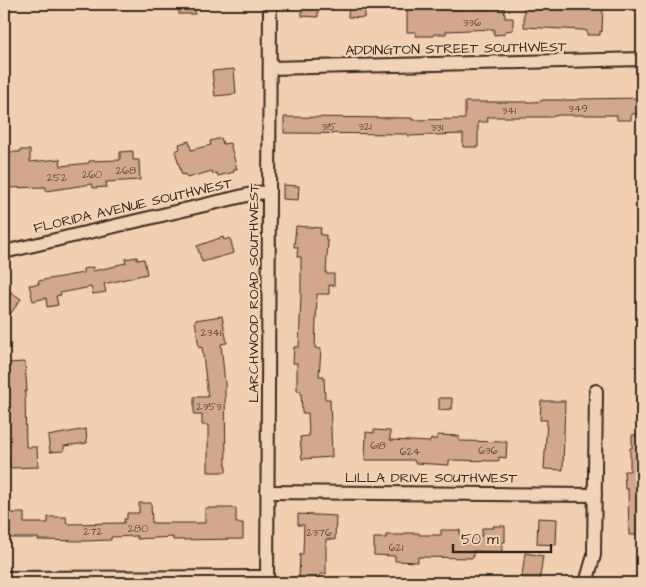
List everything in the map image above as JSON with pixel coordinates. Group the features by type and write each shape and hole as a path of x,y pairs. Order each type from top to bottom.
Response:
{"street":[{"name":"LARCHWOOD ROAD SOUTHWEST","path":"267,580 270,4"},
{"name":"ADDINGTON STREET SOUTHWEST","path":"270,68 642,60"},
{"name":"FLORIDA AVENUE SOUTHWEST","path":"4,252 256,193 269,192"},
{"path":"586,583 594,554 596,391"},
{"name":"LILLA DRIVE SOUTHWEST","path":"267,492 595,495"},
{"path":"4,578 267,580"}],"building":[{"path":"179,4 195,4 195,14 179,14"},
{"path":"302,4 318,4 318,17 302,16"},
{"path":"349,4 366,6 364,18 348,17"},
{"path":"524,4 603,4 602,32 600,31 600,35 587,35 587,31 583,30 524,27"},
{"path":"461,5 479,6 479,9 504,8 505,18 513,18 513,30 505,31 505,34 494,35 494,29 446,31 446,34 434,34 434,36 416,36 416,32 407,32 407,8 461,10"},
{"path":"234,69 236,94 215,96 212,71"},
{"path":"642,98 642,114 631,114 631,120 617,120 617,115 487,117 488,122 478,122 478,147 463,147 463,134 408,136 408,134 284,133 284,117 412,118 412,120 465,119 465,102 533,102 542,100"},
{"path":"221,138 223,144 230,143 237,169 234,169 234,172 218,176 217,173 213,174 212,171 187,178 185,174 182,175 175,151 180,149 179,144 189,141 191,150 211,145 210,141"},
{"path":"20,150 30,150 30,162 60,159 61,166 89,163 89,161 120,160 120,152 133,151 133,160 139,160 140,180 106,182 107,187 93,188 92,184 46,191 46,187 4,188 4,152 20,152"},
{"path":"283,185 299,186 298,200 283,199"},
{"path":"296,226 321,228 320,235 326,235 326,241 328,241 326,274 334,274 334,286 329,285 329,294 317,294 315,348 321,349 319,376 324,376 325,399 330,399 332,457 302,459 300,437 309,436 308,413 302,413 301,391 297,391 297,363 293,363 294,347 299,347 301,294 301,257 297,257 298,247 294,247"},
{"path":"223,237 224,240 230,238 234,253 202,262 197,246"},
{"path":"137,257 137,260 144,259 147,274 104,284 106,292 93,294 91,287 60,293 61,295 56,296 58,305 47,307 46,298 33,301 29,285 39,284 38,281 83,273 83,269 93,267 93,271 116,266 126,263 125,259"},
{"path":"4,287 21,299 4,323"},
{"path":"222,316 227,343 221,344 225,383 226,472 208,472 208,425 202,425 202,415 194,415 194,397 208,397 202,347 199,348 195,320"},
{"path":"25,362 27,391 25,391 26,447 37,447 38,467 9,468 4,376 8,376 7,363"},
{"path":"439,398 452,398 452,409 439,410"},
{"path":"541,401 565,401 563,470 544,469 547,420 540,420"},
{"path":"86,429 87,443 64,446 64,451 50,452 48,436"},
{"path":"374,430 390,431 390,440 430,442 431,439 437,439 437,435 459,436 459,441 507,442 506,458 499,457 499,461 449,460 449,465 415,463 414,460 365,460 366,432 374,433"},
{"path":"632,435 642,435 642,535 629,535 628,489 625,489 624,471 630,471"},
{"path":"139,503 151,503 152,523 205,523 205,508 236,508 236,523 243,523 243,539 173,540 173,537 137,539 137,536 111,537 111,540 84,541 4,538 5,513 24,513 24,523 48,523 48,517 66,517 67,524 124,523 124,519 127,519 127,513 139,513"},
{"path":"298,514 336,516 335,540 326,539 326,574 320,574 320,583 302,583 302,579 299,579 300,554 303,554 304,525 298,525"},
{"path":"538,518 557,519 556,545 537,544"},
{"path":"493,526 505,526 505,542 502,542 502,552 473,551 473,558 418,557 418,562 395,561 395,556 374,555 374,538 386,538 386,535 419,533 419,535 441,535 441,530 460,530 460,536 482,536 482,528 494,528"},
{"path":"525,553 543,556 539,583 521,583"}]}
